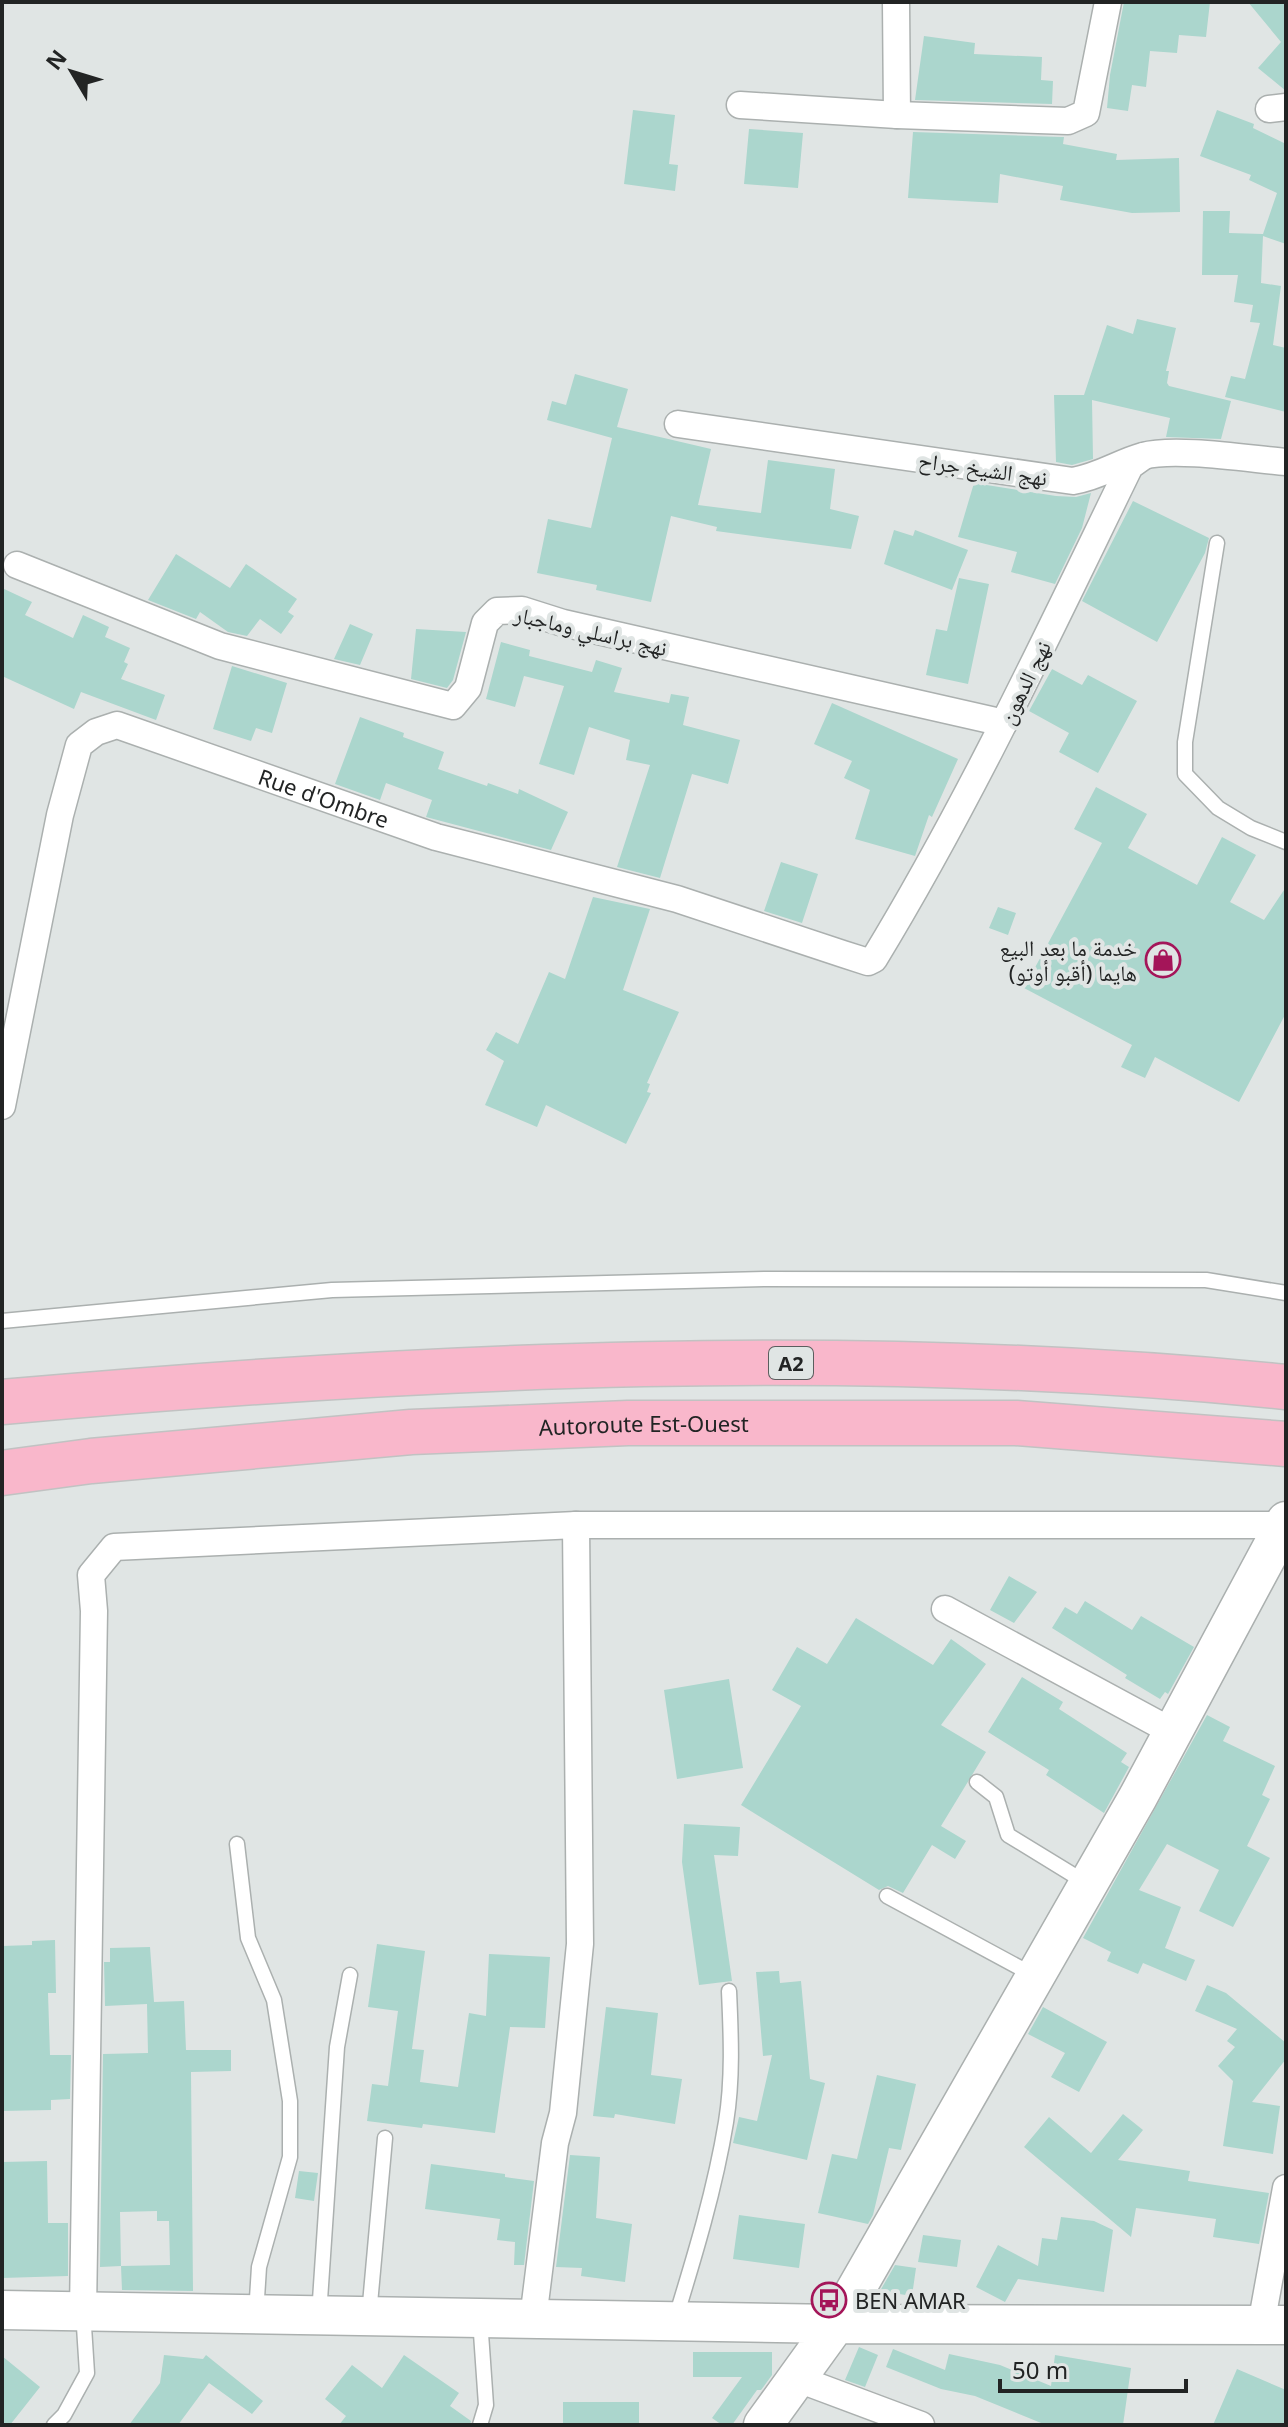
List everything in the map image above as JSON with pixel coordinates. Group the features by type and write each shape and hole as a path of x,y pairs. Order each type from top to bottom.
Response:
{"highway":[{"name":"A2","path":"2,1402 306,1377 522,1368 850,1362 1045,1370 1280,1386"},
{"name":"Autoroute Est-Ouest","path":"2,1473 91,1461 411,1432 628,1423 1016,1423 1272,1443"}],"main road":[{"path":"763,2425 836,2324 1088,1884 1285,1523"},
{"path":"2,2310 836,2324 1274,2325"}],"street":[{"path":"896,2 897,115"},
{"path":"740,105 1068,121 1086,113 1108,2"},
{"name":"نهج الشيخ جراح","path":"678,424 1073,481 1096,477 1144,456 1169,452 1286,462"},
{"name":"نهج الدهون","path":"904,910 1004,723 1130,466 1144,456"},
{"name":"نهج براسلي وماجبار","path":"17,565 220,646 453,706 468,688 485,623 497,611 522,610 578,627 1004,723"},
{"name":"Rue d'Ombre","path":"2,1106 60,815 79,745 96,732 117,725 436,837 677,899 868,962 874,959 904,910"},
{"path":"83,2311 94,1611 91,1575 114,1547 576,1525 1285,1523"},
{"path":"533,2319 555,2143 563,2113 580,1944 576,1525"},
{"path":"945,1609 1173,1732"},
{"path":"1274,2325 1286,2188"},
{"path":"798,2379 921,2425"}],"lane":[{"path":"1217,543 1185,742 1185,774 1218,808 1251,828 1286,842"},
{"path":"2,1321 332,1290 765,1279 1206,1280 1286,1293"},
{"path":"977,1782 996,1797 1008,1835 1088,1884"},
{"path":"237,1844 248,1938 274,2000 290,2101 290,2157 259,2267 256,2314"},
{"path":"887,1896 1035,1977"},
{"path":"319,2315 337,2047 350,1975"},
{"path":"675,2321 703,2229 727,2120 731,2059 729,1991"},
{"path":"369,2316 385,2138"},
{"path":"54,2425 64,2415 87,2373 83,2311"},
{"path":"480,2318 486,2405 480,2425"}],"building":[{"path":"1124,2 1210,2 1206,37 1179,35 1177,53 1150,51 1146,87 1132,85 1128,111 1107,108"},
{"path":"1248,2 1286,2 1286,91 1258,68 1281,42"},
{"path":"924,36 975,43 974,54 1042,57 1041,80 1053,81 1052,104 915,100"},
{"path":"633,110 675,115 669,164 678,165 675,191 624,184"},
{"path":"1217,110 1254,124 1253,128 1286,144 1286,244 1263,236 1261,283 1281,286 1273,345 1286,348 1286,412 1225,397 1231,376 1245,379 1260,323 1250,322 1253,305 1234,302 1238,275 1202,275 1203,211 1230,211 1229,233 1263,234 1277,193 1249,180 1251,175 1200,156"},
{"path":"749,129 803,133 798,188 744,184"},
{"path":"913,132 1064,137 1063,144 1117,154 1116,160 1179,158 1180,212 1132,213 1060,200 1063,186 1000,174 998,203 908,198"},
{"path":"1137,319 1176,328 1166,371 1169,371 1169,386 1231,401 1221,439 1166,437 1170,418 1092,400 1093,459 1072,465 1056,462 1054,395 1084,395 1107,325 1133,334"},
{"path":"575,374 628,389 617,427 711,449 698,505 761,513 768,460 835,469 830,509 859,516 851,549 716,531 717,527 671,516 651,602 596,590 597,585 537,573 548,519 591,528 612,438 547,420 552,401 566,405"},
{"path":"974,483 1056,496 1076,497 1091,493 1082,528 1055,584 1011,572 1017,552 958,537"},
{"path":"1133,501 1209,538 1205,553 1157,642 1082,601"},
{"path":"894,530 913,536 915,530 968,550 952,590 884,564"},
{"path":"176,554 230,588 246,564 297,599 288,612 294,616 281,634 260,619 247,636 228,632 200,612 196,619 148,600"},
{"path":"959,578 989,584 968,684 926,675 936,629 947,631"},
{"path":"2,588 32,602 25,615 73,638 83,615 109,627 105,637 130,648 124,662 128,664 121,679 165,695 156,720 81,692 74,709 2,676"},
{"path":"350,624 373,634 360,665 334,659"},
{"path":"416,629 466,632 453,680 447,688 411,679"},
{"path":"501,642 530,650 529,656 592,672 596,660 622,668 614,692 669,703 671,694 689,697 683,725 740,740 728,784 692,774 660,878 617,867 650,765 626,760 630,740 589,727 574,775 539,764 564,686 524,676 515,707 486,699"},
{"path":"232,666 287,683 272,733 256,728 251,741 213,729"},
{"path":"1052,669 1082,685 1088,675 1137,701 1098,773 1059,752 1069,733 1029,711"},
{"path":"832,703 958,759 932,817 929,815 915,856 855,839 870,790 844,778 852,761 814,744"},
{"path":"360,717 444,752 438,769 518,794 519,789 568,812 551,850 426,817 432,800 386,783 380,800 335,784"},
{"name":"خدمة ما بعد البيع هايما (أقبو أوتو)","path":"1096,787 1147,814 1128,848 1197,885 1222,837 1256,855 1230,902 1264,920 1286,887 1286,1013 1239,1102 1155,1057 1145,1078 1121,1067 1132,1045 1024,988 1102,843 1074,829"},
{"path":"781,862 818,874 802,923 764,911"},
{"path":"593,897 650,909 623,990 679,1012 647,1083 650,1084 647,1092 651,1093 626,1144 546,1105 537,1127 485,1105 504,1061 486,1050 496,1032 518,1044 549,972 565,979"},
{"path":"998,907 1016,913 1008,935 989,928"},
{"path":"1009,1576 1037,1592 1014,1623 990,1610"},
{"path":"1085,1601 1132,1630 1141,1616 1194,1647 1168,1694 1165,1692 1160,1699 1052,1628 1065,1607 1077,1614"},
{"path":"856,1618 933,1665 951,1639 986,1664 941,1725 986,1752 941,1826 966,1841 955,1859 932,1845 903,1893 888,1886 879,1890 741,1805 801,1706 772,1690 797,1647 827,1664"},
{"path":"1022,1677 1063,1702 1059,1709 1127,1753 1121,1762 1129,1767 1104,1813 1046,1775 1049,1770 988,1732"},
{"path":"729,1679 743,1768 677,1779 664,1690"},
{"path":"1207,1715 1230,1727 1223,1741 1275,1766 1262,1795 1270,1799 1247,1846 1270,1858 1233,1927 1199,1911 1219,1870 1167,1844 1139,1890 1181,1907 1165,1948 1195,1960 1186,1981 1143,1963 1138,1974 1107,1961 1111,1952 1083,1938"},
{"path":"684,1824 740,1827 738,1856 714,1855 732,1981 699,1985 682,1862"},
{"path":"55,1940 56,1993 48,1993 50,2055 71,2055 70,2099 51,2100 51,2110 2,2111 2,1946"},
{"path":"377,1944 425,1951 412,2049 424,2050 420,2082 458,2087 469,2013 486,2016 489,1954 550,1957 545,2028 510,2027 495,2133 367,2121 372,2084 388,2086 398,2011 368,2007"},
{"path":"150,1947 154,2002 184,2001 186,2050 231,2050 231,2071 191,2072 193,2291 122,2290 121,2266 100,2267 103,2054 148,2053 147,2004 105,2006 104,1962 110,1962 110,1948","holes":["157,2211 157,2221 169,2221 170,2265 121,2266 120,2212"]},
{"path":"779,1971 780,1983 801,1981 810,2079 825,2083 807,2160 733,2143 739,2117 757,2121 772,2055 763,2056 756,1972"},
{"path":"1207,1985 1226,1993 1286,2043 1286,2059 1252,2102 1280,2106 1273,2154 1223,2146 1233,2081 1218,2066 1235,2047 1227,2041 1237,2029 1195,2011"},
{"path":"606,2007 658,2013 651,2075 682,2079 675,2124 615,2114 614,2118 593,2116"},
{"path":"1043,2007 1107,2042 1079,2092 1051,2077 1065,2053 1028,2034"},
{"path":"877,2075 916,2084 901,2150 889,2148 873,2215 868,2224 818,2213 832,2154 857,2159"},
{"path":"1123,2114 1143,2130 1118,2160 1190,2171 1188,2181 1269,2193 1259,2244 1213,2237 1216,2219 1136,2208 1131,2237 1024,2147 1049,2117 1091,2153"},
{"path":"570,2155 600,2157 596,2218 632,2224 625,2282 581,2276 582,2268 556,2267"},
{"path":"47,2161 48,2223 68,2223 68,2276 2,2278 2,2162"},
{"path":"431,2164 534,2181 524,2265 514,2265 515,2242 497,2240 500,2219 425,2209"},
{"path":"299,2171 318,2173 314,2201 295,2198"},
{"path":"739,2215 805,2224 799,2268 733,2259"},
{"path":"1061,2217 1094,2221 1113,2230 1104,2292 1018,2279 1005,2302 976,2287 998,2245 1038,2266 1042,2238 1057,2240"},
{"path":"923,2235 961,2240 957,2267 918,2262"},
{"path":"895,2265 916,2268 912,2296 880,2291"},
{"path":"859,2347 878,2355 865,2387 845,2380"},
{"path":"893,2349 945,2370 949,2354 1000,2365 1051,2386 1055,2355 1131,2368 1123,2425 1046,2425 975,2396 941,2389 886,2367"},
{"path":"693,2352 772,2352 772,2375 732,2425 722,2425 712,2418 742,2377 693,2377"},
{"path":"164,2355 203,2359 206,2355 263,2401 252,2414 209,2383 178,2425 129,2425 160,2383"},
{"path":"404,2355 459,2393 450,2406 471,2421 470,2425 339,2425 346,2416 325,2399 352,2365 382,2388"},
{"path":"2,2356 40,2387 10,2425 2,2425"},
{"path":"1237,2369 1286,2390 1286,2425 1213,2425"},
{"path":"563,2402 639,2402 639,2425 563,2425"}],"place":[{"name":"خدمة ما بعد البيع هايما (أقبو أوتو)","path":"1163,960"},
{"name":"BEN AMAR","path":"829,2300"}]}
